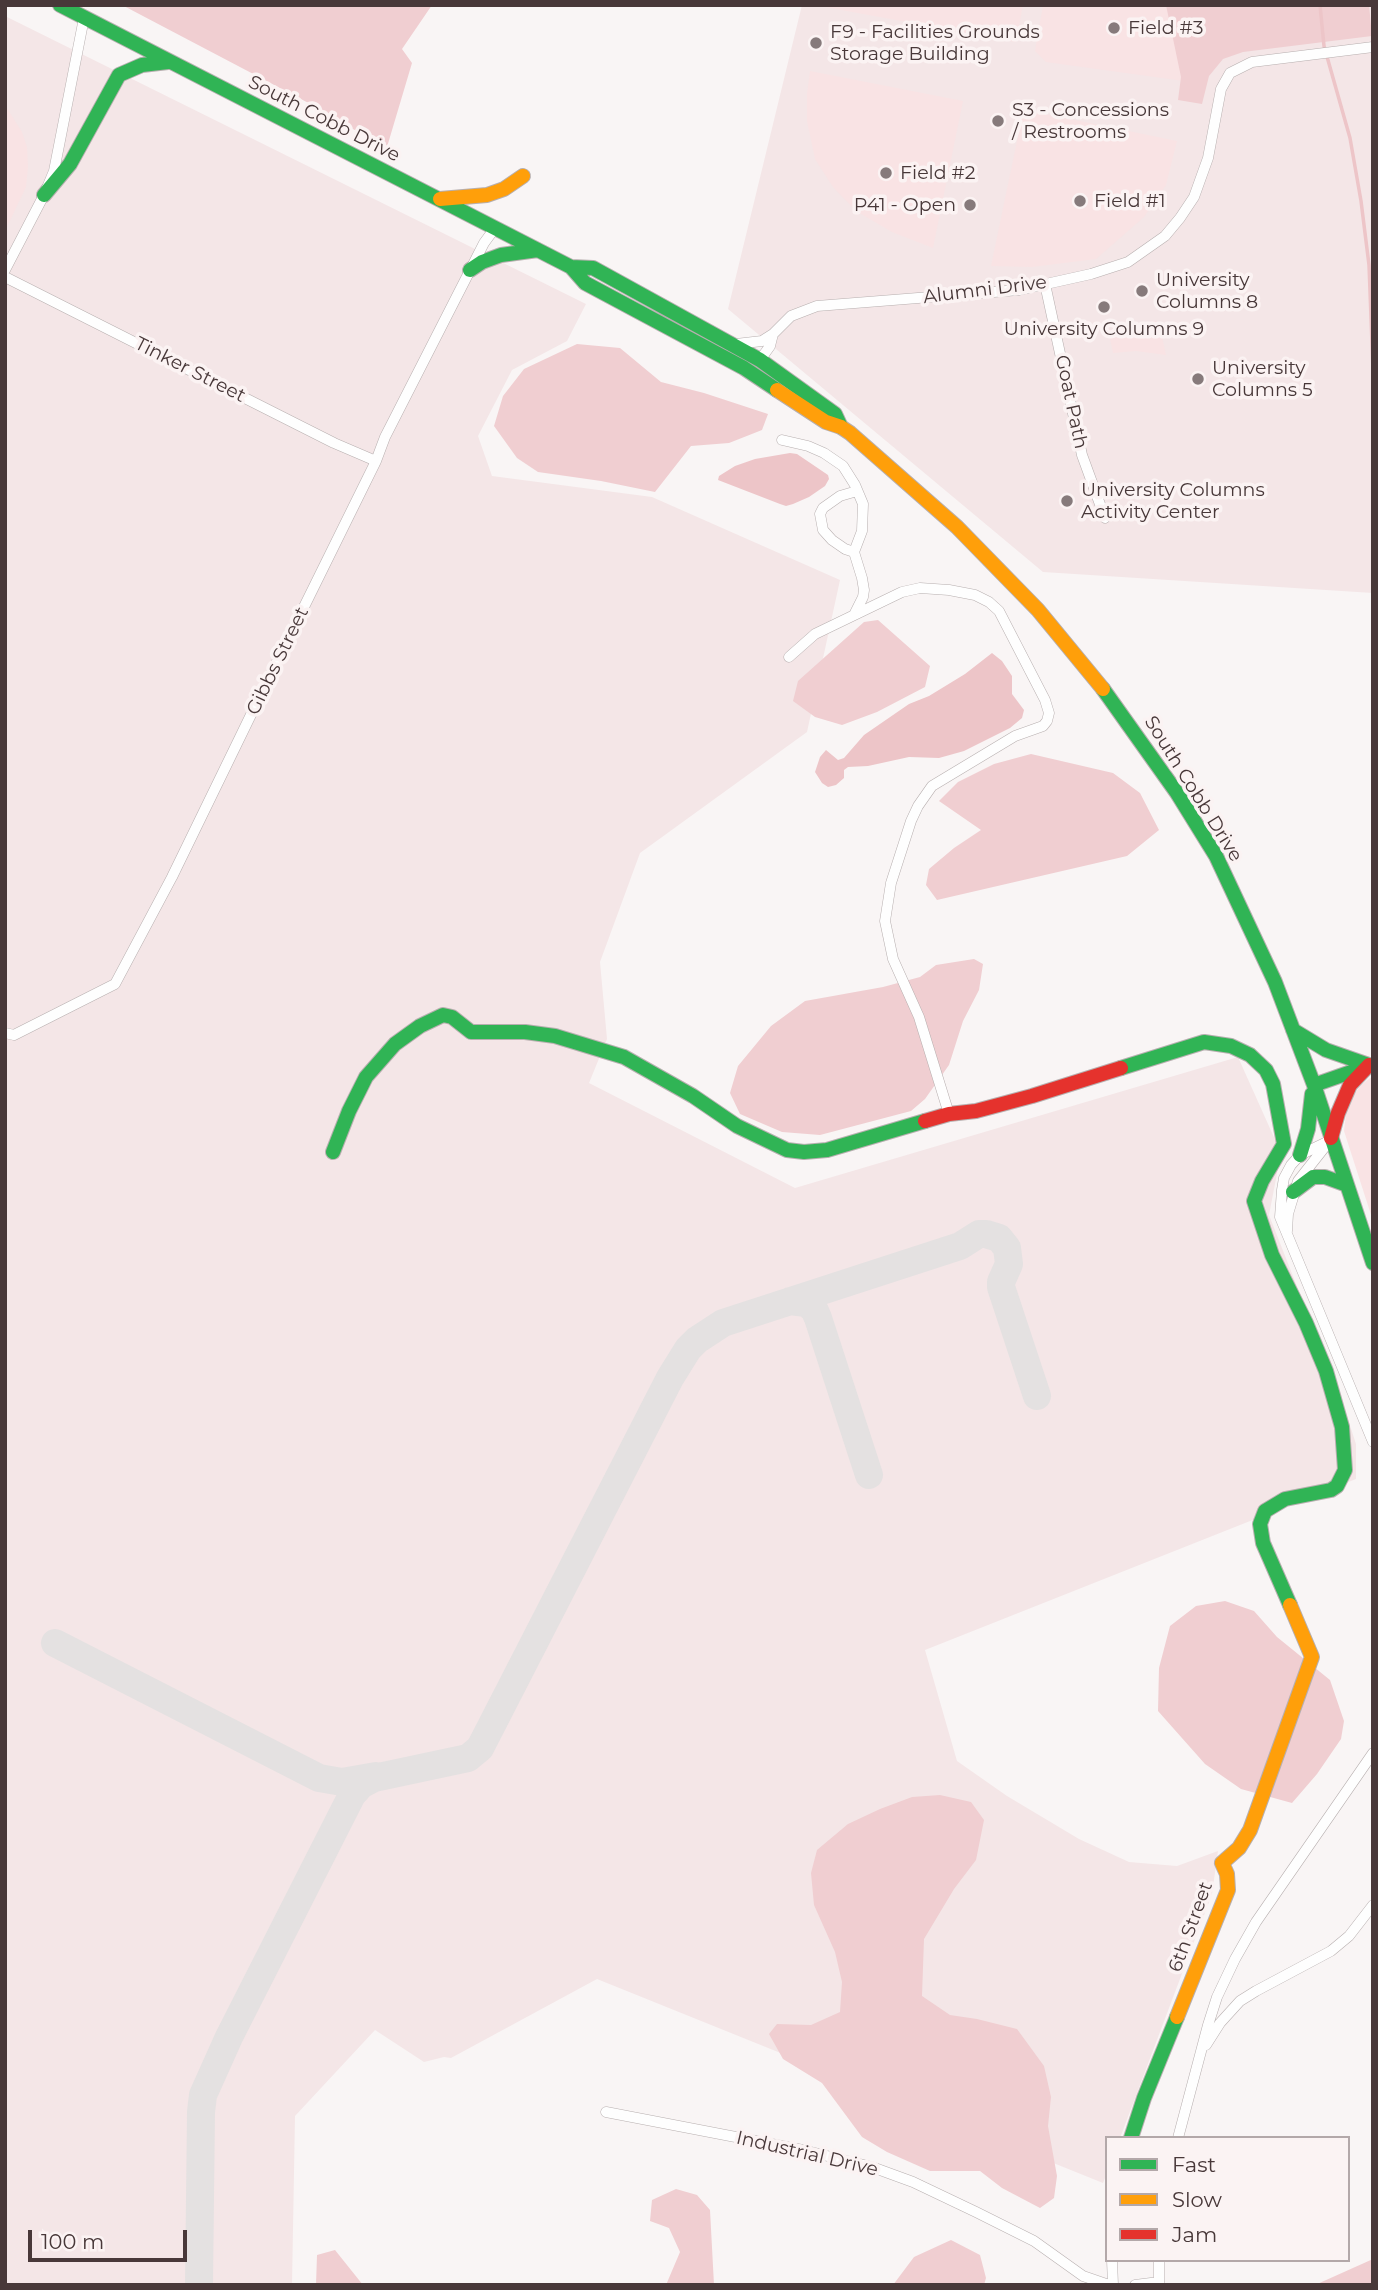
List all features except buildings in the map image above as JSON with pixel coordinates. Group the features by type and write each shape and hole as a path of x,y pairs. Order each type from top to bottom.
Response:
{"main road":[{"name":"South Cobb Drive","path":"60,5 85,12 170,62 571,267 585,283 744,368 826,422 841,427 929,500 1012,581 1063,639 1118,709 1177,793 1216,856 1256,940 1293,1030 1373,1263"},
{"path":"44,195 70,164 119,75 142,65 170,62"},
{"path":"438,199 487,195 523,176"},
{"path":"470,270 501,255 538,250"},
{"name":"South Cobb Drive","path":"571,267 593,268 760,359 835,414 841,427"},
{"path":"744,368 760,359"},
{"path":"333,1152 366,1077 395,1045 420,1026 443,1015 452,1017 471,1032 525,1032 555,1036 624,1057 693,1096 737,1126 787,1150 827,1150 948,1114"},
{"path":"1293,1030 1326,1049 1371,1065"},
{"name":"6th Street","path":"948,1114 976,1111 1032,1096 1204,1042 1231,1046 1250,1055 1266,1070 1273,1084 1284,1144 1262,1181 1254,1201 1272,1255 1306,1323 1326,1371 1344,1440 1345,1470 1337,1486 1324,1492 1285,1499 1265,1511 1260,1524 1262,1542 1312,1657 1251,1830 1239,1848 1222,1863 1227,1874 1228,1890 1144,2098 1132,2136"},
{"path":"1300,1155 1308,1129 1314,1085 1371,1065"},
{"path":"1331,1140 1344,1098 1358,1075 1371,1065"},
{"path":"1293,1192 1313,1177 1325,1177 1347,1185"}],"street":[{"path":"5,270 44,195 57,158 85,12"},
{"name":"Alumni Drive","path":"734,345 762,341 791,316 817,306 1009,291 1091,274 1128,262 1165,236 1199,187 1208,158 1217,102 1224,79 1230,73 1245,63 1369,47"},
{"name":"Gibbs Street","path":"5,1033 13,1035 115,984 169,882 376,461 384,437 470,270 495,228"},
{"name":"Tinker Street","path":"5,277 334,443 376,461"},
{"name":"Goat Path","path":"1045,284 1082,455 1105,518"},
{"name":"Alumni Drive","path":"760,359 770,346 773,334"},
{"path":"782,440 816,450 843,466 863,504 862,531 854,552 864,590 854,616"},
{"path":"854,552 845,550 823,530 820,514 823,508 840,496 857,491"},
{"path":"789,657 815,634 902,592 920,588 949,590 975,595 999,611 1045,700 1049,713 1048,721 1043,726 1015,736 932,786 911,821 891,883 885,921 893,959 919,1017 948,1114"},
{"path":"1331,1140 1300,1155 1287,1171 1280,1217 1373,1442"},
{"path":"1287,1234 1293,1192 1302,1172 1331,1140"},
{"path":"1179,2136 1217,1997 1235,1959 1256,1922 1373,1753"},
{"path":"1200,2054 1220,2023 1240,2001 1331,1951 1349,1936 1373,1905"},
{"name":"Industrial Drive","path":"606,2112 815,2153 872,2167 934,2191 994,2220 1034,2241 1083,2276 1111,2285"},
{"path":"1111,2285 1112,2262"},
{"path":"1135,2285 1160,2283 1159,2262"}],"shaded area":[{"path":"122,5 432,5 402,49 412,63 387,147"},
{"path":"802,5 1373,5 1373,593 1043,572 728,309"},
{"path":"825,5 1023,5 1016,42"},
{"name":"Field #3","path":"1043,5 1184,5 1191,82 1046,62 1035,51"},
{"path":"1166,5 1369,5 1372,36 1243,52 1223,59 1209,76 1202,104 1178,100 1181,77"},
{"path":"5,16 586,304 567,341 512,370 478,436 492,476 652,497 840,580 807,732 640,853 600,962 607,1039 589,1083 795,1188 1238,1057 1281,1153 1269,1215 1342,1401 1356,1444 1356,1479 925,1650 957,1761 1007,1796 1079,1839 1129,1862 1177,1866 1218,1851 1212,1894 1121,2136 1105,2136 1103,2183 597,1979 451,2058 424,2062 375,2030 295,2116 292,2285 5,2285"},
{"name":"Field #2","path":"810,71 963,101 933,248 892,232 856,211 833,187 815,159 807,121"},
{"path":"5,105 22,132 27,147 28,167 26,187 5,231"},
{"name":"Field #1","path":"1031,111 1177,141 1166,185 1144,217 1096,259 1032,267 991,266 1023,112"},
{"path":"1155,321 1159,323 1166,355 1136,351 1113,353 1109,334 1111,331"},
{"path":"577,344 620,348 661,382 768,414 762,430 729,443 691,446 655,492 538,472 517,458 494,426 503,396 524,369"},
{"path":"797,454 828,475 829,479 825,486 793,504 786,506 718,480 719,476 735,466 755,459"},
{"path":"878,620 930,666 925,687 877,712 842,725 815,717 793,701 798,681 864,622"},
{"path":"992,653 1002,661 1012,676 1012,694 1024,710 1022,718 1010,728 964,751 939,758 909,757 868,766 848,767 844,770 844,778 836,785 828,787 822,783 815,772 820,757 826,750 838,760 844,758 864,735 909,704 929,696 965,674"},
{"path":"1031,754 1113,773 1140,793 1159,830 1127,856 937,900 926,885 929,869 981,830 939,801 958,782 994,764"},
{"path":"974,959 983,964 979,990 963,1021 949,1065 925,1099 911,1111 820,1135 782,1132 740,1114 730,1093 738,1066 771,1026 805,1001 883,987 920,977 936,965"},
{"path":"1373,1076 1373,1221 1344,1131 1351,1098 1362,1084"},
{"path":"1225,1601 1254,1611 1277,1637 1330,1680 1344,1721 1341,1739 1317,1774 1292,1803 1241,1789 1205,1764 1158,1711 1159,1668 1170,1626 1196,1606"},
{"path":"940,1795 971,1802 984,1820 976,1860 954,1889 924,1939 922,1996 950,2015 1017,2029 1044,2066 1051,2097 1048,2126 1057,2176 1054,2198 1040,2208 1002,2188 980,2171 930,2171 887,2152 862,2137 822,2083 783,2059 769,2034 777,2024 811,2025 840,2012 842,1982 835,1952 814,1905 811,1873 817,1850 848,1824 880,1809 912,1797"},
{"path":"676,2189 697,2195 710,2210 714,2285 666,2285 680,2252 669,2228 650,2221 652,2200"},
{"path":"951,2240 980,2255 986,2278 984,2285 893,2285 914,2257"},
{"path":"335,2250 363,2285 316,2285 317,2255"},
{"path":"1373,2259 1373,2285 1315,2285"}],"waterway":[{"path":"1320,5 1324,46 1350,138 1361,201 1369,265 1373,370"}],"taxiway":[{"path":"199,2285 203,2095 229,2037 352,1795 361,1785 374,1778 468,1758 480,1748 670,1378 688,1349 723,1323 960,1246 979,1234 986,1234 999,1238 1007,1248 1009,1264 1001,1287 1037,1396"},
{"path":"790,1301 806,1303 814,1309 869,1475"},
{"path":"55,1643 319,1778 342,1782 376,1776"}],"traffic: fast":[{"path":"60,5 571,267 585,283 744,368 777,390"},
{"path":"44,195 70,164 119,75 142,65 168,62"},
{"path":"470,270 501,255 538,250"},
{"path":"571,267 593,268 760,360 835,414 841,427"},
{"path":"1103,689 1177,793 1216,856 1275,982 1314,1085 1373,1263"},
{"path":"333,1152 366,1077 395,1044 420,1026 443,1015 452,1017 471,1032 525,1032 555,1036 624,1057 693,1096 737,1126 787,1150 827,1150 925,1121"},
{"path":"1293,1030 1326,1050 1369,1065"},
{"path":"1121,1068 1204,1042 1231,1046 1250,1055 1266,1070 1273,1084 1284,1144 1262,1181 1254,1201 1272,1255 1306,1323 1326,1371 1342,1427 1345,1470 1337,1486 1331,1490 1285,1499 1265,1511 1260,1524 1263,1543 1290,1605"},
{"path":"1314,1085 1368,1066"},
{"path":"1300,1155 1308,1129 1312,1094"},
{"path":"1293,1192 1313,1177 1325,1177 1347,1185"},
{"path":"1132,2136 1177,2017"}],"traffic: slow":[{"path":"440,199 487,195 504,189 523,176"},
{"path":"777,390 826,422 850,433 957,527 1038,610 1103,689"},
{"path":"1177,2017 1228,1890 1227,1874 1222,1863 1239,1848 1250,1830 1312,1657 1290,1605"}],"traffic: jam":[{"path":"1331,1138 1350,1085 1369,1065"},
{"path":"925,1121 1032,1096 1121,1068"}],"place":[{"name":"Field #3","path":"1114,28"},
{"name":"F9 - Facilities Grounds Storage Building","path":"816,43"},
{"name":"S3 - Concessions / Restrooms","path":"998,121"},
{"name":"Field #2","path":"886,173"},
{"name":"Field #1","path":"1080,201"},
{"name":"P41 - Open","path":"970,205"},
{"name":"University Columns 8","path":"1142,291"},
{"name":"University Columns 9","path":"1104,307"},
{"name":"University Columns 5","path":"1198,379"},
{"name":"University Columns Activity Center","path":"1067,501"}]}
